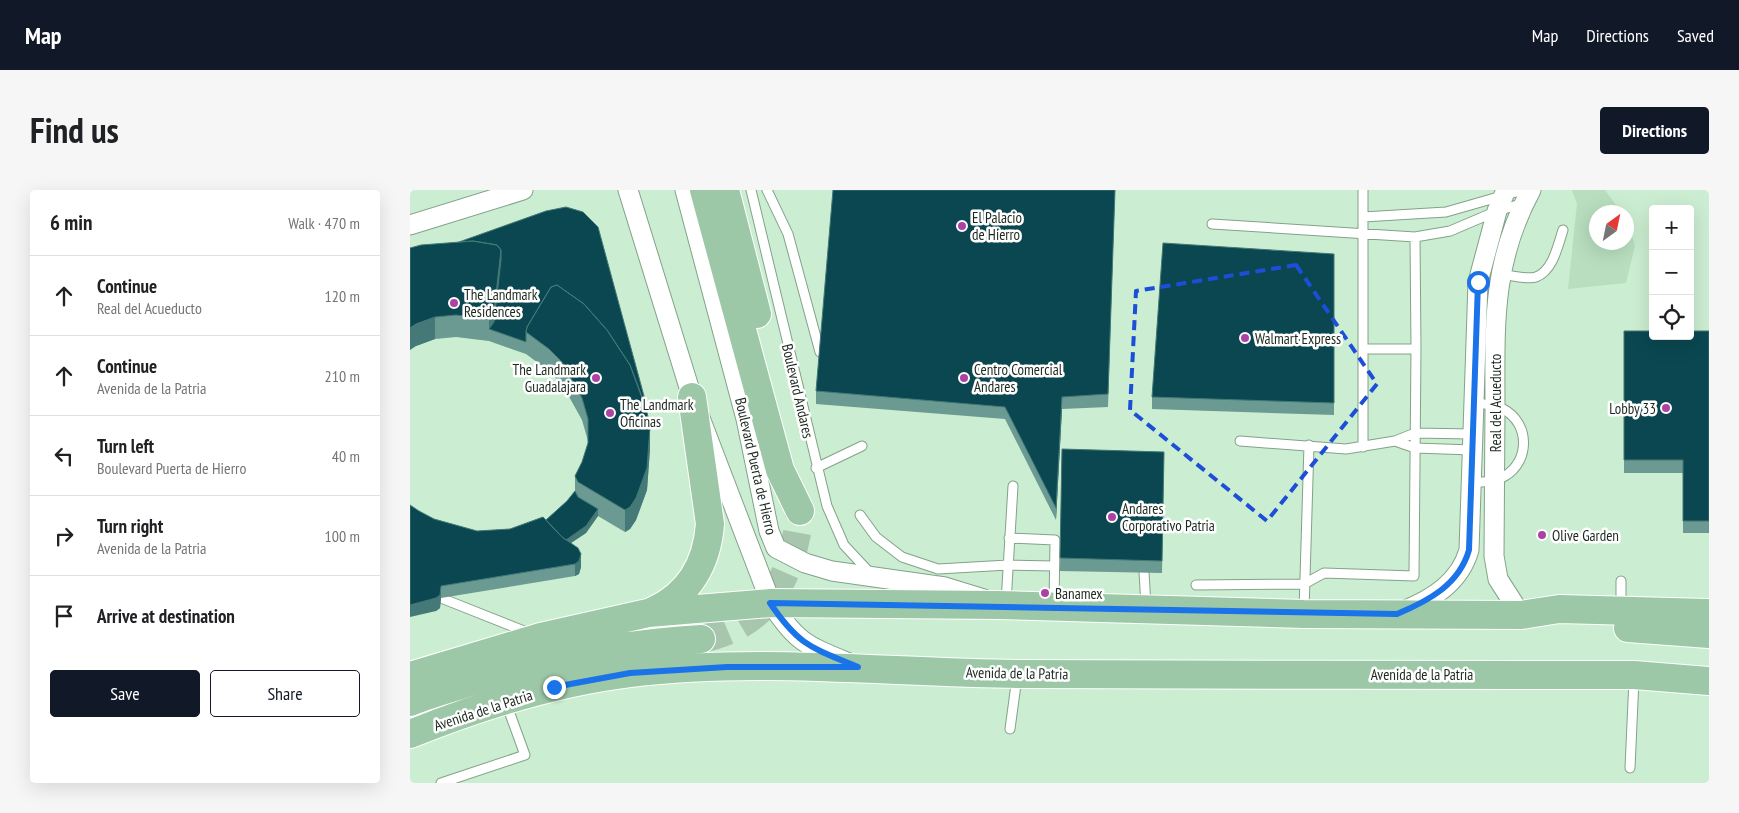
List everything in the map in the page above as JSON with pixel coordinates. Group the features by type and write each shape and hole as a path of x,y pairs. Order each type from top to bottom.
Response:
{"main road":[{"path":"704,190 780,470 800,511 795,462 725,190"},
{"path":"648,613 672,600 692,581 705,555 709,540 710,524 692,397"},
{"path":"411,673 541,637 648,613 770,603 1002,606 1304,614 1521,614 1559,609 1709,613"},
{"path":"1521,614 1573,624 1709,634"},
{"path":"410,702 492,675 566,655 653,642 701,639"},
{"name":"Avenida de la Patria","path":"1634,676 1709,665"},
{"name":"Avenida de la Patria","path":"410,734 465,712 554,687 630,673 727,667 858,667 1017,674 1634,676 1709,681"}],"street":[{"path":"410,225 523,190"},
{"name":"Boulevard Puerta de Hierro","path":"628,190 692,397 770,603 786,626 808,646 858,667"},
{"name":"Boulevard Puerta de Hierro","path":"686,190 746,419 769,530 776,548 805,563 832,571 945,587 978,596 1002,606"},
{"name":"Real del Acueducto","path":"1521,614 1504,590 1495,567 1495,311 1500,274 1510,234 1526,194"},
{"name":"Real del Acueducto","path":"1397,614 1436,595 1465,564 1469,550 1478,282 1502,199"}],"lane":[{"name":"Boulevard Andares","path":"751,190 816,468 827,506 844,545 875,578"},
{"path":"767,190 788,234 820,352"},
{"path":"1363,190 1363,447"},
{"path":"1363,217 1446,212 1526,194"},
{"path":"1212,224 1415,237 1450,231 1502,199 1526,194"},
{"path":"1500,274 1535,278 1545,271 1552,260 1563,230"},
{"path":"1196,585 1304,584 1324,573 1414,576 1415,237"},
{"path":"1362,349 1416,349"},
{"path":"1470,483 1495,480 1513,470 1523,453 1524,442 1523,433 1516,420 1504,410 1495,406 1473,402"},
{"path":"1240,441 1309,444 1328,449 1363,447 1395,441 1415,433 1472,442"},
{"path":"1395,441 1415,448 1472,442"},
{"path":"1304,614 1309,444"},
{"path":"816,468 862,446"},
{"path":"1002,606 1008,565 1013,486"},
{"path":"860,516 876,537 902,557 938,569 1008,565 1054,566"},
{"path":"1009,538 1055,540 1054,608"},
{"path":"1144,572 1146,609"},
{"path":"1621,610 1622,581"},
{"path":"441,598 541,637"},
{"path":"1010,729 1017,674"},
{"path":"1630,768 1634,676"},
{"path":"441,783 525,755 506,701"}],"highlighted area":[{"path":"1296,265 1377,384 1267,521 1130,410 1136,291"}],"shaded area":[{"path":"1572,190 1605,190 1616,205 1589,205 1589,250 1634,250 1634,243 1635,246 1626,283 1568,289 1577,204"}],"building":[{"name":"Centro Comercial Andares","path":"833,190 1115,190 1108,394 1062,397 1056,508 1005,407 816,391"},
{"path":"566,207 583,212 598,227 646,409 630,365 607,330 584,304 557,285 551,287 527,327 526,342 489,329 494,322 501,250 497,245 473,241 459,242 546,211"},
{"name":"The Landmark Residences","path":"473,241 497,245 501,250 494,312 489,319 456,315 435,317 410,328 410,248 421,245"},
{"name":"Walmart Express","path":"1163,243 1334,254 1334,403 1152,397"},
{"name":"The Landmark Oficinas","path":"557,285 584,304 607,330 630,365 646,407 650,427 647,468 636,498 630,507 625,510 578,482 575,476 588,443 588,419 582,398 562,362 549,349 526,332 527,327 551,287"},
{"name":"Lobby 33","path":"1624,331 1649,331 1649,340 1694,340 1694,331 1709,331 1709,521 1683,521 1683,460 1624,460"},
{"name":"Andares Corporativo Patria","path":"1062,449 1164,452 1162,561 1060,558"},
{"path":"575,491 578,497 598,509 586,526 566,540 546,520"},
{"path":"410,505 434,519 477,531 510,529 543,517 562,537 578,548 581,554 579,561 575,564 441,586 440,595 436,598 410,605"}],"tunnel":[{"path":"701,639 744,623 760,610 773,594 784,576 791,556 797,534 800,511"}],"place":[{"name":"El Palacio de Hierro","path":"962,226"},
{"name":"The Landmark Residences","path":"454,303"},
{"name":"Walmart Express","path":"1245,338"},
{"name":"The Landmark Guadalajara","path":"596,378"},
{"name":"Centro Comercial Andares","path":"964,378"},
{"name":"Lobby 33","path":"1666,408"},
{"name":"The Landmark Oficinas","path":"610,413"},
{"name":"Andares Corporativo Patria","path":"1112,517"},
{"name":"Olive Garden","path":"1542,535"},
{"name":"Banamex","path":"1045,593"}],"route":[{"path":"554,687 630,673 727,667 858,667 808,646 786,626 770,603 858,606 1146,609 1304,614 1397,614 1422,604 1447,586 1457,575 1465,564 1469,550 1478,282"}]}
